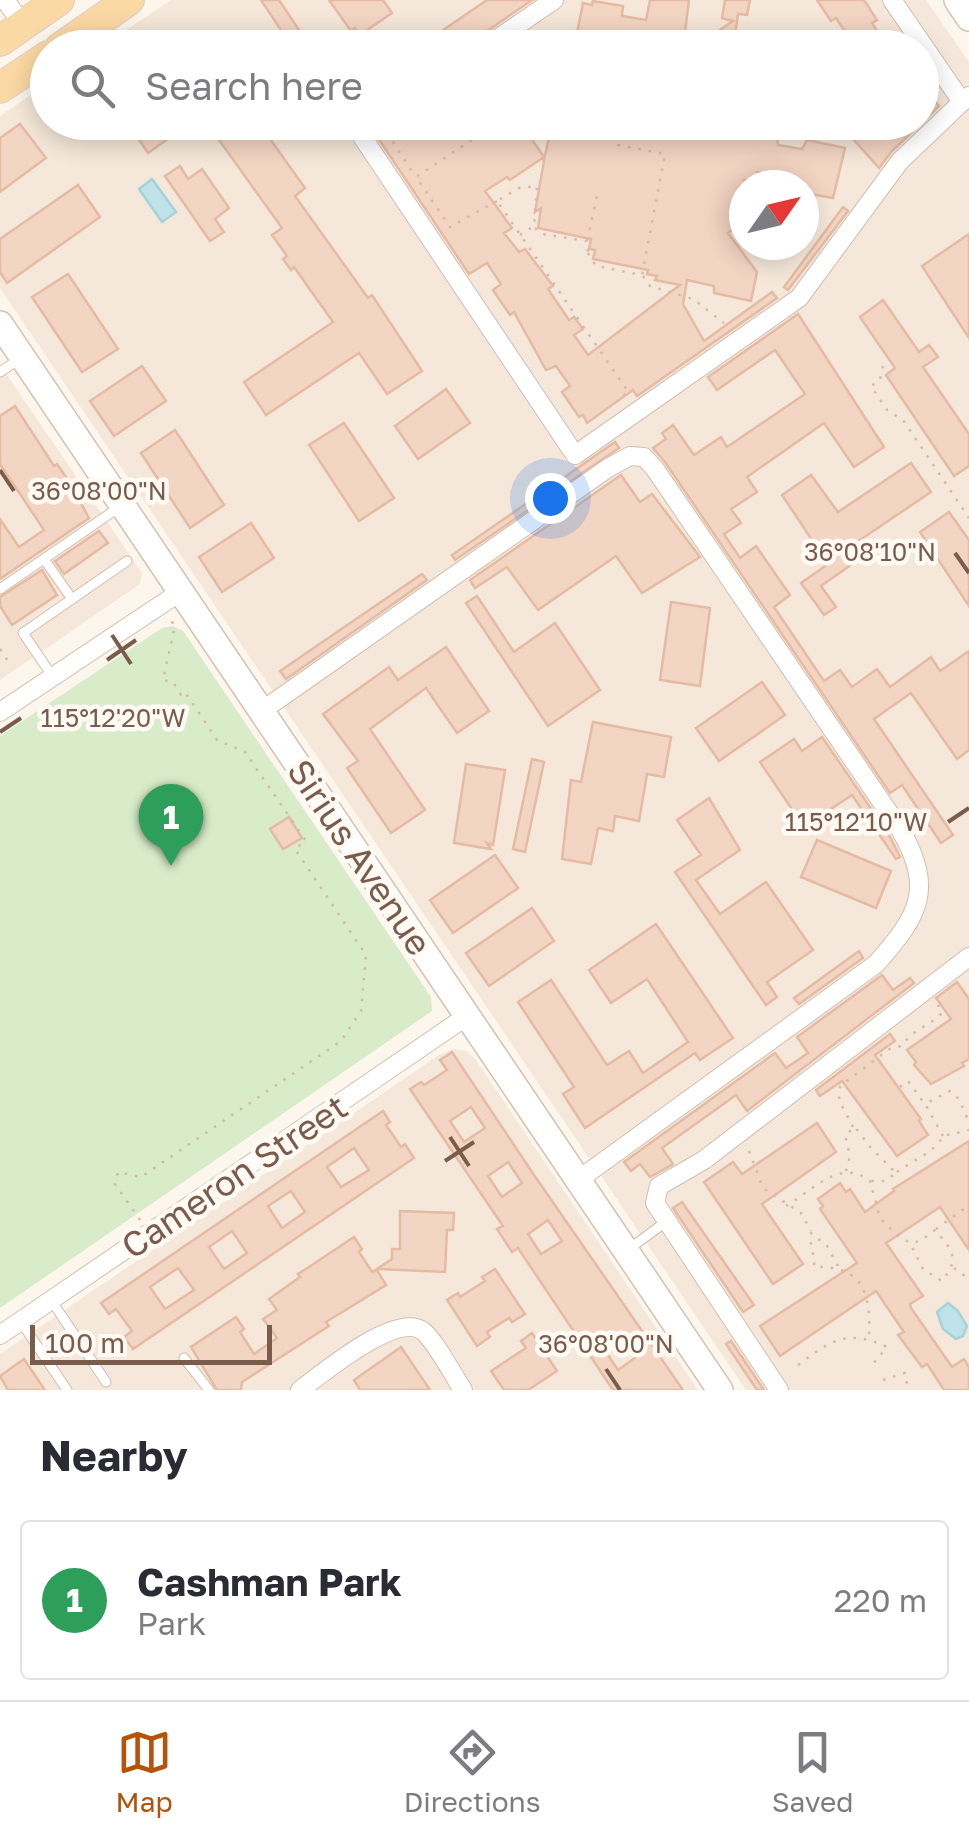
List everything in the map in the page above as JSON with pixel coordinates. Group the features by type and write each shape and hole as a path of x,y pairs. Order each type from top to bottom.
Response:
{"main road":[{"path":"12,33 60,0"},
{"path":"94,30 128,0"},
{"path":"0,88 30,68"}],"street":[{"path":"5,0 12,33"},
{"path":"510,30 554,0"},
{"path":"892,0 914,30"},
{"path":"957,0 969,18"},
{"path":"939,63 966,99 939,124"},
{"path":"363,140 575,455 799,298 900,160 922,140"},
{"name":"Sirius Avenue","path":"0,324 182,590 236,652 263,710 720,1390"},
{"path":"263,710 608,468 630,456 644,457 900,828 920,880 917,902 908,928 876,964 578,1180"},
{"path":"0,712 182,590"},
{"path":"779,1390 656,1204 659,1186 704,1160 969,957"},
{"name":"Cameron Street","path":"0,1335 467,1016"},
{"path":"300,1390 374,1338 408,1326 423,1332 463,1390"}],"lane":[{"path":"0,372 22,357"},
{"path":"0,589 124,504"},
{"path":"44,559 72,598"},
{"path":"53,677 23,632 127,561"},
{"path":"626,1251 667,1221"},
{"path":"51,1300 106,1382"},
{"path":"20,1322 68,1390"},
{"path":"184,1358 209,1390"}],"path":[{"path":"388,140 450,227 518,188 537,186 534,226 542,234 587,242"},
{"path":"416,178 472,140"},
{"path":"619,140 618,145 664,154 642,274 650,286 693,299 724,324"},
{"path":"597,196 585,254 596,266 611,272 642,274"},
{"path":"497,201 626,390 623,393 632,405"},
{"path":"520,235 534,226"},
{"path":"883,366 880,380 871,386 887,410 904,420 969,518"},
{"path":"148,1234 115,1184 118,1172 141,1176 342,1041 360,1011 366,968 366,955 295,848 306,841 246,752 218,740 185,692 181,695 172,682 163,680 174,626 160,605"},
{"path":"0,649 10,664"},
{"path":"896,1172 853,1127 839,1100 838,1089 939,1016 942,1009 926,990"},
{"path":"786,1206 838,1172 885,1182 942,1141 943,1136 908,1081 900,1087"},
{"path":"924,1104 950,1090 959,1099 969,1122"},
{"path":"846,1171 850,1156 845,1135 853,1127"},
{"path":"943,1136 969,1130"},
{"path":"734,1137 749,1150 763,1188 802,1214 838,1266"},
{"path":"870,1181 880,1218 910,1243 917,1262 942,1280 952,1266 952,1252 935,1230"},
{"path":"910,1243 969,1205"},
{"path":"811,1232 814,1267 838,1266 850,1272 867,1298 869,1338"},
{"path":"952,1266 969,1279"},
{"path":"798,1365 828,1342 848,1337 869,1338 887,1346 872,1364"},
{"path":"884,1380 905,1373 908,1390"}],"shaded area":[{"path":"171,0 926,0 969,62 969,1390 746,1390 0,288 0,116 30,96 30,140 939,140 939,30 126,30"},
{"path":"0,365 142,573 140,584 0,680"},
{"path":"454,1049 466,1051 476,1060 698,1390 0,1390 0,1354 439,1055"}],"green space":[{"path":"173,626 183,631 431,997 432,1011 0,1308 0,736 162,628"}],"water":[{"path":"152,179 176,212 162,222 139,189"},
{"path":"948,1303 967,1326 963,1336 956,1339 943,1329 937,1312"}],"building":[{"path":"261,0 279,0 299,30 281,30"},
{"path":"329,0 383,0 392,13 367,30 350,30"},
{"path":"487,0 532,0 489,30 443,30"},
{"path":"650,0 689,0 685,30 578,30 583,3 592,5 593,1 623,6 622,16 646,20"},
{"path":"725,0 750,0 747,15 738,14 736,30 720,30 733,21 722,18"},
{"path":"817,0 864,0 877,20 872,23 876,30 844,30 836,18 831,21"},
{"path":"20,124 46,158 0,192 0,138"},
{"path":"139,140 166,140 148,153"},
{"path":"219,140 271,140 305,188 295,196 368,298 372,295 422,371 387,394 359,353 266,415 244,382 333,322 294,267 291,270 283,259 287,256 272,235 282,228"},
{"path":"379,140 532,140 544,157 485,191 512,228 504,233 519,252 525,249 553,286 548,289 569,320 574,317 583,329 574,335 588,355 680,285 655,280 657,276 647,274 648,270 593,259 591,239 538,228 541,208 535,212 548,140 778,140 778,145 802,149 807,140 845,148 833,198 819,196 819,170 729,170 729,260 748,260 757,272 751,301 714,293 714,286 687,280 683,304 704,341 772,292 777,298 637,396 633,390 587,423 562,392 570,386 556,366 546,370 514,312 510,315 493,290 501,284 487,263 469,274"},
{"path":"854,140 904,140 879,168"},
{"path":"180,166 188,179 202,169 229,208 215,219 224,232 210,241 165,176"},
{"path":"78,185 100,217 7,283 0,272 0,239"},
{"path":"843,207 848,211 819,249 819,240"},
{"path":"969,234 969,338 922,266"},
{"path":"804,260 811,260 788,290 784,287"},
{"path":"68,274 118,349 82,372 32,297"},
{"path":"883,300 919,352 929,345 938,357 923,367 969,434 969,466 954,476 886,375 895,368 860,317"},
{"path":"798,314 884,447 854,467 824,423 747,477 757,492 731,509 741,523 724,534 740,558 756,546 790,595 774,607 824,681 840,670 852,687 877,669 890,687 931,657 940,671 969,651 969,750 957,759 911,693 874,719 953,835 941,843 902,785 890,793 653,448 666,439 662,433 673,425 694,455 721,437 727,447 805,394 775,350 717,390 708,377"},
{"path":"142,366 166,401 114,436 90,401"},
{"path":"446,389 470,423 418,459 395,426"},
{"path":"15,406 54,466 57,464 70,483 89,518 0,579 0,519 19,547 44,530 0,464 0,416"},
{"path":"344,423 394,498 359,521 309,445"},
{"path":"175,430 224,505 190,528 141,453"},
{"path":"615,442 619,448 455,560 452,555"},
{"path":"911,463 931,492 857,542 865,555 821,586 836,607 824,615 801,583 828,564 782,495 811,475 838,512"},
{"path":"621,475 640,502 652,494 700,557 642,593 616,556 538,610 507,567 475,588 470,580"},
{"path":"949,512 969,540 969,606 920,532"},
{"path":"251,523 274,558 222,592 199,557"},
{"path":"99,531 108,543 64,574 55,561"},
{"path":"42,570 57,595 12,625 0,606 0,597"},
{"path":"422,574 427,580 286,679 280,671"},
{"path":"477,596 514,652 555,623 600,690 548,726 466,603"},
{"path":"671,602 710,608 700,686 660,680"},
{"path":"446,647 489,711 457,733 426,688 370,729 425,810 391,833 347,768 358,761 323,714 389,667 398,680"},
{"path":"762,682 785,715 719,761 696,728"},
{"path":"593,722 671,737 664,777 647,774 639,821 615,816 613,831 598,828 591,864 562,859 571,780 581,782"},
{"path":"822,737 900,857 896,859 852,795 804,827 760,762 794,739 802,751"},
{"path":"532,759 544,762 525,852 513,849"},
{"path":"466,764 505,770 493,845 487,843 491,849 454,843"},
{"path":"709,798 740,850 696,880 720,914 766,882 813,950 767,982 777,997 766,1005 675,872 701,855 677,820"},
{"path":"289,817 302,838 283,849 270,829"},
{"path":"817,840 891,871 876,908 801,877"},
{"path":"495,855 518,888 453,933 430,900"},
{"path":"532,908 554,941 489,986 466,953"},
{"path":"656,924 733,1038 700,1060 695,1053 585,1128 563,1094 574,1087 518,1002 551,980 607,1065 629,1051 643,1073 688,1042 647,979 611,1003 589,970"},
{"path":"859,951 863,958 799,1004 794,998"},
{"path":"882,975 893,990 910,978 914,983 747,1111 736,1095 662,1148 673,1164 650,1177 640,1164 631,1171 624,1162 775,1053 786,1068 808,1053 797,1037"},
{"path":"957,982 969,999 969,1059 962,1063 964,1066 931,1084 907,1050 951,1019 936,998"},
{"path":"890,1034 895,1041 875,1055 921,1119 928,1135 897,1156 842,1081 820,1096 816,1090"},
{"path":"452,1052 683,1390 613,1390 518,1248 512,1252 497,1229 503,1226 410,1089 447,1070 440,1060","holes":["471,1107 485,1128 464,1142 450,1121","508,1162 522,1183 502,1197 488,1176","548,1220 562,1241 541,1254 528,1234","623,1332 639,1355 618,1370 602,1346"]},
{"path":"383,1111 390,1122 386,1125 414,1158 133,1349 124,1337 132,1331 116,1309 109,1314 101,1303","holes":["354,1148 369,1170 341,1187 327,1167","291,1191 305,1212 282,1228 268,1206","232,1231 247,1253 224,1269 209,1247","178,1268 194,1290 165,1309 150,1287"]},
{"path":"817,1123 836,1152 762,1204 803,1264 773,1284 704,1182 733,1162 742,1174"},
{"path":"969,1141 969,1250 940,1207 886,1243 923,1296 910,1304 911,1308 952,1367 964,1359 969,1367 969,1390 944,1390 927,1364 922,1367 898,1335 904,1332 876,1291 780,1356 760,1326 857,1263 820,1209 823,1206 818,1199 840,1183 846,1192 850,1189 865,1212 893,1189"},
{"path":"682,1202 754,1305 743,1312 673,1208"},
{"path":"400,1211 454,1213 453,1230 447,1230 445,1272 377,1269 392,1259 392,1249 400,1249"},
{"path":"354,1237 372,1272 377,1270 386,1285 242,1382 241,1390 217,1390 191,1347 236,1317 254,1354 277,1338 263,1319 277,1310 269,1299 300,1277 298,1274"},
{"path":"495,1269 525,1314 512,1322 509,1318 487,1332 490,1337 477,1346 447,1300 458,1293 460,1297 485,1281 482,1277"},
{"path":"532,1333 557,1371 528,1390 504,1390 491,1371 526,1348 521,1341"},
{"path":"731,1341 764,1390 757,1390 726,1344"},
{"path":"401,1347 430,1390 360,1390 354,1380"},
{"path":"24,1359 45,1390 8,1390 0,1376"}],"place":[{"name":"Cashman Park","path":"171,866"}]}
